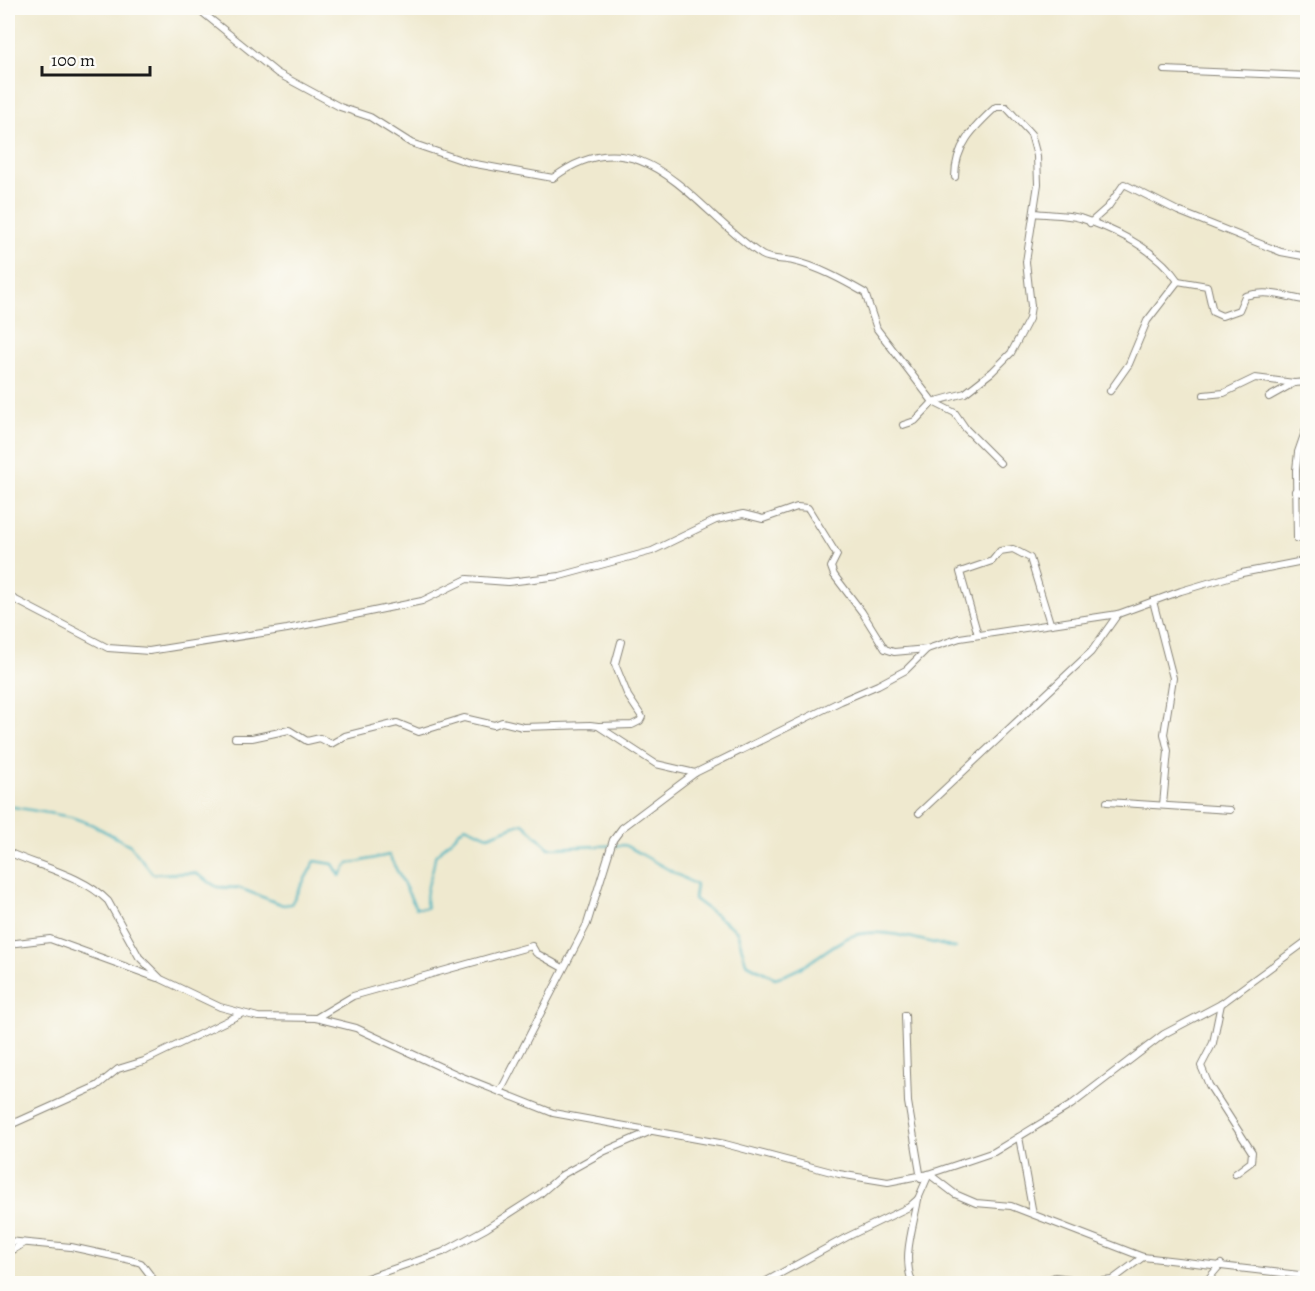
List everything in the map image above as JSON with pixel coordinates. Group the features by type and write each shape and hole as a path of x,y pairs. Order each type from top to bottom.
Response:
{"street":[{"path":"197,8 277,73 340,107 370,117 411,143 470,163 553,178 587,157 634,157 681,183 764,257 795,261 865,293 877,329 933,402 955,413 966,429 1000,463"},
{"path":"1164,70 1308,76"},
{"path":"903,425 915,420 933,402 965,393 992,372 1014,348 1029,319 1030,289 1026,262 1039,173 1033,140 1025,125 1002,105 991,112 959,148 955,159 955,177"},
{"path":"1090,223 1108,207 1124,184 1178,211 1281,252 1308,257"},
{"path":"1034,213 1079,218 1125,238 1157,257 1178,281 1207,286 1213,312 1222,316 1239,310 1245,296 1253,294 1277,293 1308,301"},
{"path":"1110,391 1129,364 1147,321 1178,281"},
{"path":"1204,395 1224,393 1255,378 1294,383 1308,382"},
{"path":"1269,398 1294,383"},
{"path":"1297,538 1295,491 1298,453 1307,426 1308,404"},
{"path":"1295,491 1308,495"},
{"path":"8,596 108,648 149,651 287,630 422,601 467,579 508,582 560,576 652,551 716,520 743,514 763,519 797,507 808,508 837,555 831,567 834,575 862,612 885,649 894,652 927,649 960,638 1118,614 1242,573 1308,560"},
{"path":"978,635 960,572 992,561 1000,551 1013,549 1030,558 1050,624"},
{"path":"1153,601 1173,678 1164,734 1168,751 1163,805"},
{"path":"919,813 1091,652 1118,614"},
{"path":"235,738 252,738 289,730 307,741 320,738 331,744 345,736 397,723 419,732 464,718 494,725 502,722 523,727 632,724 640,722 642,717 628,696 615,664 621,642"},
{"path":"500,1092 587,924 613,848 613,840 635,815 694,773 906,670 927,649"},
{"path":"598,726 656,764 694,773"},
{"path":"1107,802 1230,810"},
{"path":"8,852 69,877 101,894 108,900 140,957 161,979"},
{"path":"8,944 51,939 161,979 241,1014 258,1017 316,1018 356,1028 553,1113 725,1144 838,1174 888,1182 929,1174 986,1155 1019,1137 1071,1105 1164,1034 1221,1004 1308,940"},
{"path":"316,1018 353,996 532,946 536,953 563,968"},
{"path":"1221,1004 1213,1043 1202,1066 1209,1085 1252,1152 1251,1162 1235,1174"},
{"path":"8,1126 97,1086 118,1069 144,1061 241,1014"},
{"path":"905,1016 908,1102 923,1189"},
{"path":"349,1284 443,1252 514,1211 540,1194 562,1175 605,1151 650,1131"},
{"path":"1019,1137 1033,1214"},
{"path":"913,1284 908,1266 910,1236 918,1199 929,1174"},
{"path":"929,1174 955,1194 976,1203 1011,1206 1143,1257 1221,1264 1308,1276"},
{"path":"761,1284 847,1237 909,1207 918,1199"},
{"path":"8,1241 71,1247 141,1263 157,1284"},
{"path":"8,1253 24,1242"},
{"path":"1037,1284 1055,1277 1073,1277 1096,1282 1112,1280 1143,1257"},
{"path":"1204,1284 1221,1264"}],"waterway":[{"path":"8,806 71,817 91,824 130,845 153,874 195,873 217,887 239,888 283,905 291,904 315,861 333,864 340,876 348,864 389,855 416,908 427,908 426,894 435,856 465,826 488,836 523,823 549,848 625,845 696,885 694,899 737,931 746,963 775,978 796,970 838,943 860,934 887,933 956,948"}]}
